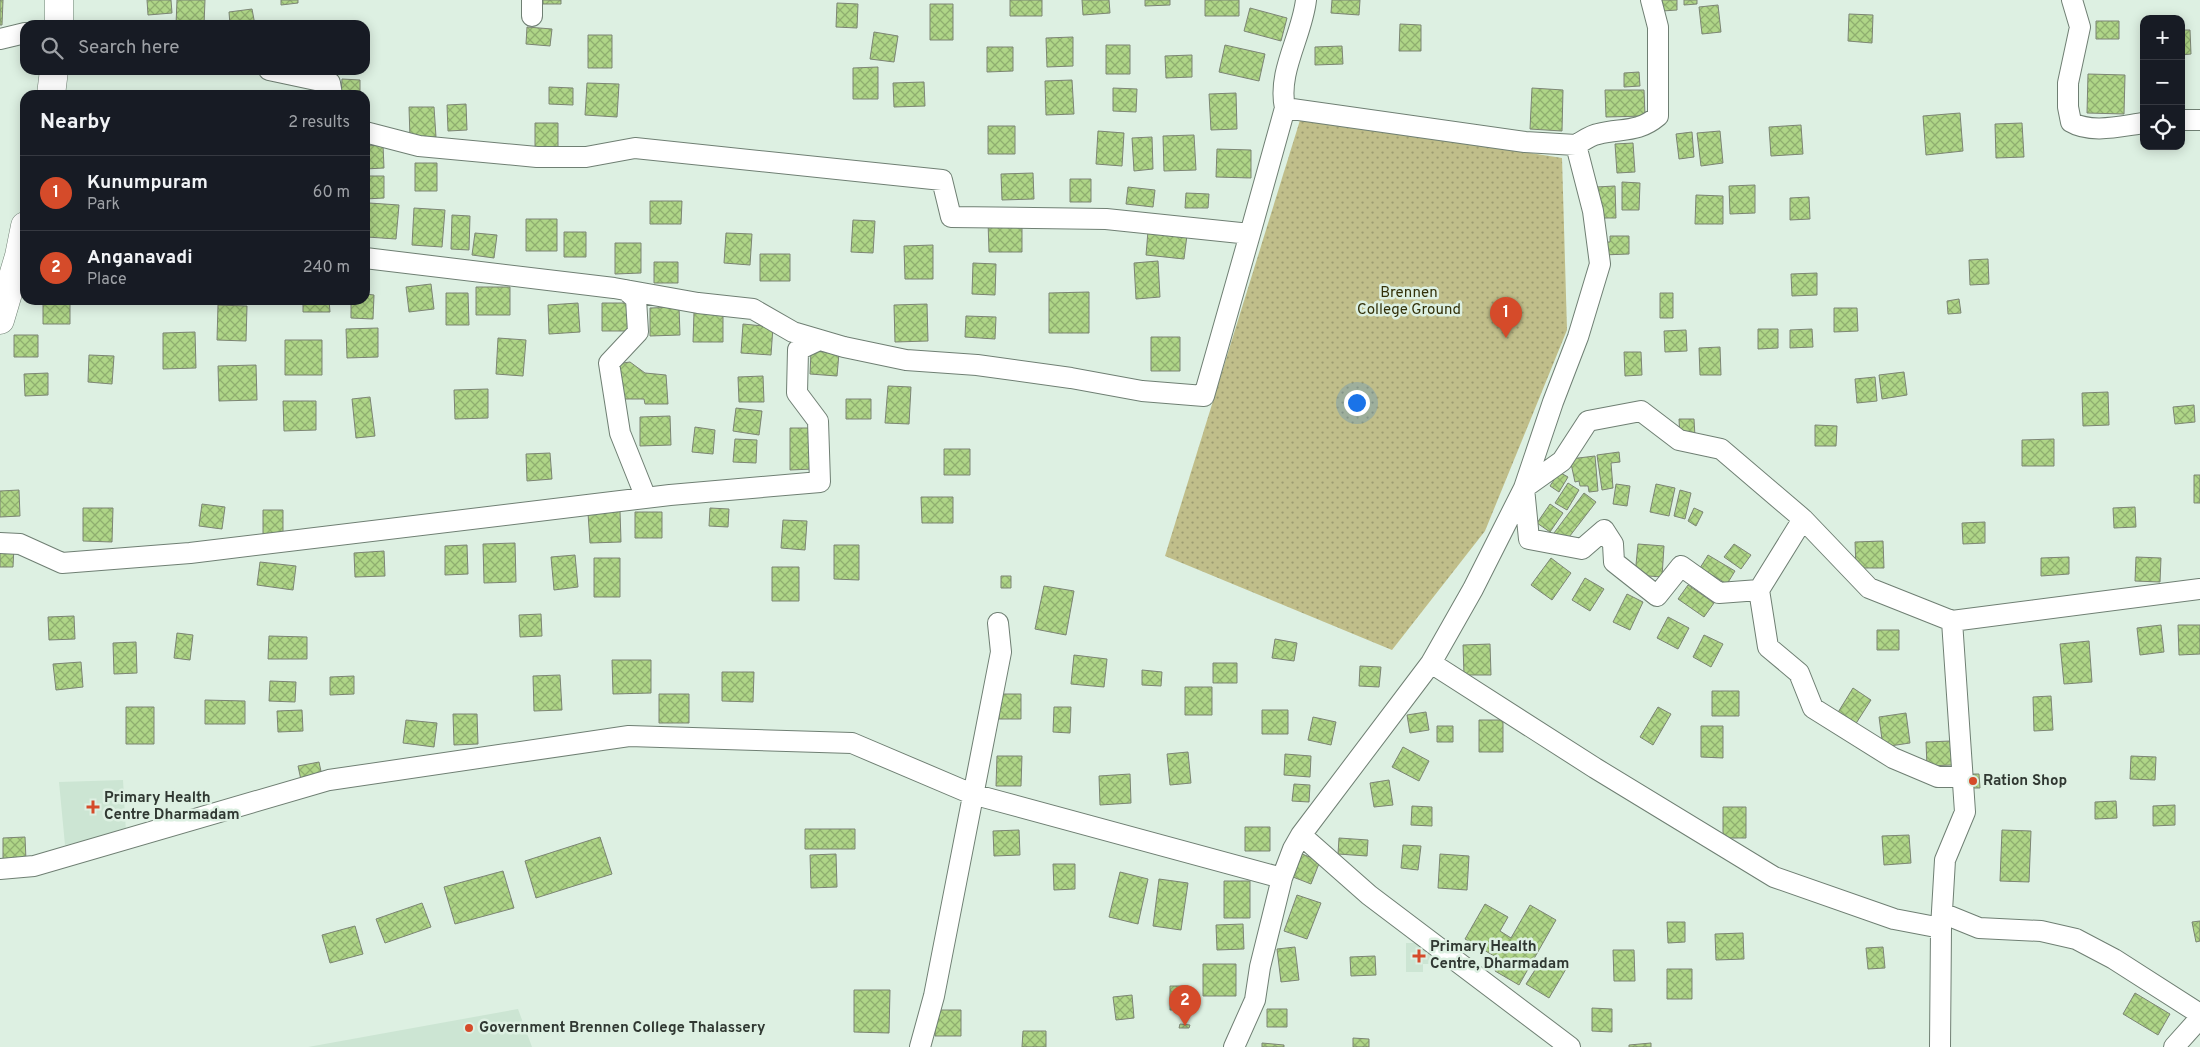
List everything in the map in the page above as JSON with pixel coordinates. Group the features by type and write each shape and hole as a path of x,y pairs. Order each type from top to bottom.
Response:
{"main road":[{"path":"52,90 53,75"},
{"path":"2,305 20,243"}],"street":[{"path":"370,259 626,290 698,303 752,309 794,332 844,347 906,360 977,366 1071,378 1142,391 1204,396 1286,108 1283,82 1305,14 1306,0"},
{"path":"1286,108 1525,142 1576,145 1596,134 1625,131 1647,125 1658,116 1658,27 1651,0"},
{"path":"2072,0 2080,27 2068,83 2068,106 2072,122 2080,128 2110,128 2140,123"},
{"path":"0,39 20,34"},
{"path":"292,75 330,83 331,90"},
{"path":"2185,120 2200,120"},
{"path":"370,133 419,146 537,158 586,158 634,148 942,180 951,217 1106,219 1250,234"},
{"path":"1234,1047 1255,1000 1260,967 1282,878 1293,849 1301,835 1431,663 1473,589 1524,488 1553,402 1578,337 1600,264 1593,211 1576,145"},
{"path":"626,290 636,299 638,332 609,363 620,433 646,498"},
{"path":"0,543 20,544 62,563 190,552 646,498 820,482 818,421 797,393 798,350 819,340"},
{"path":"1524,488 1562,461 1588,421 1641,411 1679,440 1721,449 1803,519 1869,588 1952,621 2200,589"},
{"path":"1524,488 1529,539 1582,549 1604,530 1614,544 1614,562 1656,596 1681,566 1719,593 1759,590"},
{"path":"1803,519 1759,590 1768,646 1799,673 1813,708 1893,758 1938,777 1963,777"},
{"path":"1940,1047 1945,860 1965,812 1952,621"},
{"path":"920,1047 934,996 1001,652 998,623"},
{"path":"1431,663 1595,768 1774,877 1894,918 1942,920 1979,928 2041,931 2076,939 2114,959 2200,1016 2174,1047"},
{"path":"0,869 34,866 329,780 629,736 852,743 972,794 1282,878"},
{"path":"1301,835 1369,895 1570,1047"}],"shaded area":[{"name":"Primary Health Centre Dharmadam","path":"123,780 126,832 65,845 59,782"},
{"name":"Primary Health Centre, Dharmadam","path":"1406,943 1421,943 1422,948 1432,948 1432,964 1423,964 1423,972 1406,972"},
{"name":"Government Brennen College Thalassery","path":"518,1009 532,1047 308,1047"}],"green space":[{"name":"Brennen College Ground","path":"1301,117 1562,158 1567,330 1485,531 1392,650 1165,556"}],"building":[{"path":"0,0 3,0 2,25 0,25"},
{"path":"147,0 171,0 172,13 148,15"},
{"path":"177,0 205,0 204,20 176,20"},
{"path":"281,0 298,0 298,3 281,5"},
{"path":"543,0 561,0 561,4 543,4"},
{"path":"1010,0 1042,0 1042,16 1010,16"},
{"path":"1082,0 1109,0 1110,13 1083,15"},
{"path":"1145,0 1170,0 1170,5 1145,6"},
{"path":"1205,0 1239,0 1239,16 1205,16"},
{"path":"1332,0 1360,0 1359,15 1331,13"},
{"path":"1662,0 1677,0 1677,10 1662,11"},
{"path":"1684,0 1697,0 1697,4 1684,5"},
{"path":"837,3 858,4 857,28 836,27"},
{"path":"930,4 953,4 953,40 930,40"},
{"path":"1718,5 1721,32 1702,34 1699,7"},
{"path":"1250,8 1287,18 1281,41 1244,31"},
{"path":"252,9 254,20 230,20 229,12"},
{"path":"1849,14 1873,15 1872,43 1848,41"},
{"path":"2096,21 2119,21 2119,39 2096,39"},
{"path":"1400,24 1421,25 1421,51 1399,51"},
{"path":"527,27 552,29 550,46 526,44"},
{"path":"2185,30 2190,30 2191,54 2185,55"},
{"path":"874,32 898,36 894,62 870,59"},
{"path":"588,35 612,35 612,68 588,68"},
{"path":"1073,37 1073,66 1047,67 1046,38"},
{"path":"1106,45 1130,45 1130,74 1106,74"},
{"path":"1225,45 1265,54 1259,81 1219,72"},
{"path":"1342,46 1343,64 1315,65 1315,47"},
{"path":"987,47 1013,47 1013,71 987,72"},
{"path":"1192,55 1192,77 1166,78 1165,56"},
{"path":"878,67 878,99 853,99 853,68"},
{"path":"1639,72 1640,86 1624,87 1624,73"},
{"path":"2088,74 2125,75 2124,114 2087,113"},
{"path":"342,79 360,80 360,90 341,90"},
{"path":"1072,80 1074,114 1046,115 1045,81"},
{"path":"924,82 925,106 894,107 893,83"},
{"path":"587,83 619,84 617,117 585,115"},
{"path":"549,87 573,88 573,105 549,104"},
{"path":"1113,88 1137,89 1136,112 1113,111"},
{"path":"1532,88 1563,90 1562,131 1530,129"},
{"path":"1605,90 1644,90 1645,116 1606,117"},
{"path":"1236,93 1237,129 1211,130 1209,94"},
{"path":"466,104 467,130 448,131 447,105"},
{"path":"409,107 434,107 436,137 410,138"},
{"path":"1960,113 1963,151 1926,155 1923,116"},
{"path":"535,123 558,123 558,147 535,147"},
{"path":"2022,123 2024,157 1996,158 1995,124"},
{"path":"1801,125 1803,154 1771,156 1769,127"},
{"path":"988,126 1015,126 1015,154 988,154"},
{"path":"1098,131 1124,133 1122,166 1096,164"},
{"path":"1720,131 1723,163 1701,166 1697,133"},
{"path":"1692,132 1694,157 1679,159 1676,134"},
{"path":"1194,135 1196,170 1164,171 1163,136"},
{"path":"1152,137 1153,169 1134,171 1132,138"},
{"path":"1633,143 1635,172 1617,173 1615,144"},
{"path":"383,145 384,168 370,169 370,146"},
{"path":"1217,149 1251,150 1251,178 1216,177"},
{"path":"415,163 437,163 437,191 415,191"},
{"path":"1033,173 1034,199 1002,200 1001,174"},
{"path":"370,176 384,176 384,198 370,199"},
{"path":"1070,179 1091,179 1091,202 1070,202"},
{"path":"1622,182 1640,183 1639,210 1622,210"},
{"path":"1755,185 1755,213 1730,214 1729,186"},
{"path":"1615,186 1616,218 1598,218 1596,187"},
{"path":"1128,187 1155,190 1153,207 1126,204"},
{"path":"1186,193 1209,194 1208,208 1185,208"},
{"path":"1696,195 1723,196 1723,224 1695,224"},
{"path":"1809,197 1810,219 1790,220 1790,198"},
{"path":"650,201 682,201 681,224 650,224"},
{"path":"370,203 399,205 396,239 370,237"},
{"path":"414,208 445,210 442,247 412,245"},
{"path":"452,215 470,216 469,250 451,249"},
{"path":"526,219 557,219 557,251 526,251"},
{"path":"853,220 875,221 873,253 851,252"},
{"path":"988,221 1022,221 1022,252 989,252"},
{"path":"1148,231 1187,235 1184,259 1146,255"},
{"path":"564,232 586,232 586,257 564,257"},
{"path":"475,233 497,235 494,258 472,255"},
{"path":"726,233 752,234 750,265 724,263"},
{"path":"1610,236 1629,236 1629,254 1602,255 1601,242 1610,242"},
{"path":"615,243 641,243 641,273 615,274"},
{"path":"933,245 933,279 905,279 904,246"},
{"path":"760,254 790,254 790,281 760,281"},
{"path":"1988,259 1989,284 1970,285 1969,260"},
{"path":"1158,261 1160,297 1136,299 1134,263"},
{"path":"654,262 678,262 678,283 654,283"},
{"path":"973,263 996,264 995,295 972,294"},
{"path":"1817,273 1817,295 1792,296 1791,274"},
{"path":"431,284 434,309 409,312 406,287"},
{"path":"476,287 510,287 510,315 476,315"},
{"path":"1089,292 1089,333 1049,333 1049,293"},
{"path":"446,293 468,293 469,325 446,325"},
{"path":"1660,293 1673,293 1673,318 1660,318"},
{"path":"370,295 374,295 373,319 351,318 351,305 370,305"},
{"path":"1959,299 1961,313 1948,314 1947,301"},
{"path":"578,303 580,332 549,334 548,305"},
{"path":"602,303 632,303 632,331 602,331"},
{"path":"927,304 928,341 895,342 894,305"},
{"path":"43,305 70,305 70,324 43,324"},
{"path":"218,305 247,306 246,341 217,340"},
{"path":"303,305 329,305 330,312 303,312"},
{"path":"679,307 680,335 650,336 650,308"},
{"path":"1834,308 1857,308 1858,331 1834,332"},
{"path":"694,312 723,313 723,342 693,342"},
{"path":"966,316 996,317 995,339 965,337"},
{"path":"743,324 773,327 771,355 741,353"},
{"path":"378,328 378,357 347,358 346,329"},
{"path":"1758,329 1778,329 1778,348 1758,349"},
{"path":"1812,329 1813,347 1790,348 1790,330"},
{"path":"1686,330 1687,351 1665,352 1664,331"},
{"path":"195,332 196,368 163,369 163,333"},
{"path":"14,335 38,335 38,357 14,357"},
{"path":"1151,337 1180,337 1180,371 1151,371"},
{"path":"498,338 526,340 523,376 496,374"},
{"path":"285,340 322,340 322,375 285,375"},
{"path":"1720,347 1721,375 1700,375 1699,348"},
{"path":"811,351 839,353 837,376 810,374"},
{"path":"1624,352 1641,352 1642,375 1625,376"},
{"path":"89,355 114,356 112,384 88,382"},
{"path":"630,362 645,373 666,375 668,404 645,404 644,399 619,399 616,364"},
{"path":"256,365 257,400 219,401 218,366"},
{"path":"1904,372 1907,395 1882,399 1879,375"},
{"path":"48,373 48,395 25,396 24,374"},
{"path":"763,376 764,402 739,402 738,377"},
{"path":"1875,377 1877,401 1857,403 1855,379"},
{"path":"888,386 911,387 909,424 885,423"},
{"path":"488,389 488,418 455,419 454,390"},
{"path":"2108,392 2109,425 2083,426 2082,393"},
{"path":"370,397 375,436 356,438 352,399"},
{"path":"846,399 871,399 871,419 846,419"},
{"path":"283,401 316,401 316,430 284,431"},
{"path":"2194,405 2195,422 2175,424 2173,407"},
{"path":"736,408 762,411 759,435 733,431"},
{"path":"670,416 671,445 640,446 640,417"},
{"path":"1679,419 1694,419 1695,437 1680,438"},
{"path":"1815,425 1837,426 1836,446 1815,446"},
{"path":"695,427 715,430 713,454 692,452"},
{"path":"790,428 812,428 813,469 790,470"},
{"path":"735,439 757,440 756,463 733,462"},
{"path":"2054,439 2054,466 2022,466 2022,440"},
{"path":"944,449 970,449 970,475 944,475"},
{"path":"1619,452 1620,462 1611,463 1613,488 1602,490 1597,455"},
{"path":"550,453 552,479 527,481 526,454"},
{"path":"1595,456 1598,491 1589,492 1588,486 1580,486 1579,481 1575,482 1570,459"},
{"path":"1559,472 1568,477 1559,492 1550,486"},
{"path":"2194,475 2200,475 2200,503 2194,503"},
{"path":"1568,483 1579,490 1567,510 1555,503"},
{"path":"1616,484 1630,486 1627,506 1613,504"},
{"path":"1656,484 1675,488 1669,516 1650,512"},
{"path":"19,490 20,516 0,517 0,491"},
{"path":"1680,490 1691,493 1685,519 1674,516"},
{"path":"1584,493 1596,502 1566,541 1554,533"},
{"path":"921,497 953,497 953,523 922,523"},
{"path":"202,504 225,507 222,529 199,526"},
{"path":"1550,504 1563,513 1550,532 1537,523"},
{"path":"2135,507 2136,527 2114,528 2113,508"},
{"path":"83,508 113,508 112,542 83,541"},
{"path":"710,508 729,509 728,527 709,526"},
{"path":"1694,508 1703,512 1696,526 1688,521"},
{"path":"263,510 283,510 283,537 263,537"},
{"path":"620,511 621,542 590,543 588,513"},
{"path":"635,512 662,512 662,538 635,538"},
{"path":"783,520 807,521 805,550 781,548"},
{"path":"1985,522 1985,543 1963,544 1962,523"},
{"path":"1883,541 1884,568 1856,568 1855,542"},
{"path":"515,543 516,582 484,583 483,544"},
{"path":"1638,544 1664,546 1662,577 1635,575"},
{"path":"1734,544 1751,555 1741,569 1724,557"},
{"path":"467,545 468,574 445,575 445,546"},
{"path":"834,545 859,545 859,580 834,579"},
{"path":"0,546 14,546 13,567 0,567"},
{"path":"384,551 385,576 355,577 354,553"},
{"path":"575,555 578,587 554,590 551,557"},
{"path":"1708,555 1735,571 1727,584 1700,568"},
{"path":"2069,557 2069,574 2041,576 2041,558"},
{"path":"2136,557 2161,558 2160,582 2135,581"},
{"path":"594,558 620,558 620,597 594,597"},
{"path":"1551,558 1571,573 1552,600 1531,585"},
{"path":"260,562 296,566 293,590 257,585"},
{"path":"772,567 799,567 799,601 772,601"},
{"path":"1001,576 1011,576 1011,588 1001,588"},
{"path":"1585,578 1604,589 1590,611 1572,600"},
{"path":"1688,585 1714,603 1704,617 1678,599"},
{"path":"1044,586 1074,591 1066,635 1035,629"},
{"path":"1627,594 1643,602 1630,630 1613,622"},
{"path":"541,614 542,636 520,637 519,615"},
{"path":"74,616 75,639 49,640 48,617"},
{"path":"1668,617 1689,628 1678,649 1657,638"},
{"path":"2161,625 2164,652 2140,655 2137,628"},
{"path":"2178,625 2200,625 2200,654 2179,655"},
{"path":"1877,630 1899,630 1899,650 1877,650"},
{"path":"177,633 193,635 190,660 174,658"},
{"path":"1704,635 1723,644 1711,667 1693,657"},
{"path":"269,636 307,637 307,659 268,659"},
{"path":"1275,639 1297,643 1294,661 1272,658"},
{"path":"2089,641 2092,682 2064,684 2060,644"},
{"path":"136,642 137,673 114,674 113,643"},
{"path":"1490,644 1491,675 1464,675 1463,645"},
{"path":"1074,655 1107,659 1104,687 1071,684"},
{"path":"612,660 651,660 651,693 613,694"},
{"path":"81,662 83,687 56,690 53,664"},
{"path":"1213,663 1237,663 1237,683 1213,683"},
{"path":"1360,666 1381,667 1379,687 1359,686"},
{"path":"1142,670 1162,672 1161,686 1142,685"},
{"path":"722,672 754,672 753,702 722,701"},
{"path":"560,675 562,710 534,711 533,676"},
{"path":"354,676 354,694 330,695 330,677"},
{"path":"270,681 296,682 295,702 269,701"},
{"path":"1185,687 1212,687 1212,715 1185,715"},
{"path":"1853,688 1871,700 1855,725 1837,714"},
{"path":"1712,691 1739,691 1739,716 1712,716"},
{"path":"659,694 689,694 689,723 659,723"},
{"path":"999,694 1021,694 1021,719 999,719"},
{"path":"2051,696 2053,730 2034,731 2033,697"},
{"path":"205,700 245,701 245,724 205,724"},
{"path":"126,707 154,707 154,744 126,744"},
{"path":"1054,707 1071,707 1070,733 1053,732"},
{"path":"1658,707 1671,714 1653,745 1640,737"},
{"path":"302,710 303,731 278,732 277,711"},
{"path":"1262,710 1288,710 1288,734 1262,734"},
{"path":"1426,712 1429,730 1410,733 1407,715"},
{"path":"1906,713 1910,743 1883,747 1879,717"},
{"path":"453,714 477,714 478,744 454,745"},
{"path":"1313,717 1336,722 1331,745 1308,740"},
{"path":"406,720 437,723 434,747 403,743"},
{"path":"1479,720 1503,720 1503,752 1479,752"},
{"path":"1437,726 1453,726 1453,742 1437,742"},
{"path":"1701,726 1723,726 1723,758 1701,757"},
{"path":"1951,741 1952,765 1927,766 1926,742"},
{"path":"1403,747 1429,761 1419,781 1392,767"},
{"path":"1188,752 1191,783 1170,785 1167,754"},
{"path":"1285,754 1311,756 1310,777 1284,775"},
{"path":"997,756 1022,756 1021,786 996,786"},
{"path":"2131,756 2156,757 2155,780 2130,779"},
{"path":"319,762 322,776 301,780 298,766"},
{"path":"1130,774 1131,803 1100,805 1099,776"},
{"name":"Ration Shop","path":"1966,774 1979,774 1980,788 1967,788"},
{"path":"1389,780 1393,805 1374,807 1370,783"},
{"path":"1294,784 1310,785 1309,802 1292,801"},
{"path":"2116,801 2117,818 2095,819 2095,802"},
{"path":"2175,805 2175,825 2153,826 2153,806"},
{"path":"1412,806 1432,807 1432,826 1411,825"},
{"path":"1723,807 1746,807 1746,838 1723,838"},
{"path":"1245,827 1270,827 1270,851 1245,851"},
{"path":"805,829 855,829 855,849 805,849"},
{"path":"1019,830 1020,855 994,856 993,831"},
{"path":"2002,830 2031,831 2029,882 2000,881"},
{"path":"1909,835 1911,863 1884,865 1882,836"},
{"path":"25,837 26,860 3,861 3,838"},
{"path":"600,837 612,874 536,898 525,861"},
{"path":"1339,838 1368,840 1367,856 1338,854"},
{"path":"1403,845 1421,846 1418,870 1401,868"},
{"path":"836,854 837,887 811,888 810,855"},
{"path":"1302,854 1320,861 1311,884 1293,877"},
{"path":"1440,854 1469,856 1467,890 1438,888"},
{"path":"1053,864 1075,864 1075,889 1054,890"},
{"path":"503,871 514,908 455,924 444,887"},
{"path":"1120,872 1148,879 1138,924 1109,917"},
{"path":"1159,879 1188,883 1181,930 1153,926"},
{"path":"1224,881 1250,881 1250,918 1224,918"},
{"path":"1297,895 1321,903 1307,939 1284,931"},
{"path":"422,903 431,927 385,943 376,919"},
{"path":"1485,904 1508,917 1500,931 1511,938 1530,905 1556,920 1519,985 1495,971 1501,960 1465,939"},
{"path":"2200,921 2200,941 2196,942 2192,922"},
{"path":"1667,922 1685,922 1685,942 1668,943"},
{"path":"1243,924 1244,949 1217,950 1216,925"},
{"path":"355,926 363,954 330,963 322,935"},
{"path":"1743,933 1744,959 1716,960 1715,934"},
{"path":"1295,947 1299,980 1281,982 1277,949"},
{"path":"1883,947 1885,968 1868,969 1866,948"},
{"path":"1613,950 1634,950 1635,981 1614,981"},
{"path":"1375,956 1376,975 1351,976 1350,957"},
{"path":"1544,956 1566,969 1549,998 1526,984"},
{"path":"1203,964 1236,964 1236,996 1203,996"},
{"path":"1667,969 1692,969 1692,999 1667,999"},
{"path":"1170,986 1188,986 1188,1010 1170,1010"},
{"path":"854,990 890,990 889,1033 854,1032"},
{"path":"2135,993 2170,1014 2158,1035 2123,1014"},
{"path":"1132,995 1134,1018 1116,1020 1113,997"},
{"path":"1592,1008 1612,1009 1612,1032 1592,1031"},
{"path":"1267,1009 1287,1009 1287,1027 1267,1027"},
{"path":"935,1010 961,1010 961,1036 935,1036"},
{"path":"1180,1024 1190,1025 1189,1028 1179,1028"},
{"path":"1023,1031 1046,1031 1046,1047 1022,1047"},
{"path":"1353,1038 1369,1039 1369,1047 1353,1047"},
{"path":"1262,1043 1284,1045 1284,1047 1262,1047"},
{"path":"1651,1043 1651,1047 1629,1047 1629,1045"}],"place":[{"name":"Kunumpuram","path":"1506,338"},
{"name":"Ration Shop","path":"1973,781"},
{"name":"Primary Health Centre Dharmadam","path":"93,807"},
{"name":"Primary Health Centre, Dharmadam","path":"1419,956"},
{"name":"Anganavadi","path":"1185,1026"},
{"name":"Government Brennen College Thalassery","path":"469,1028"}]}
